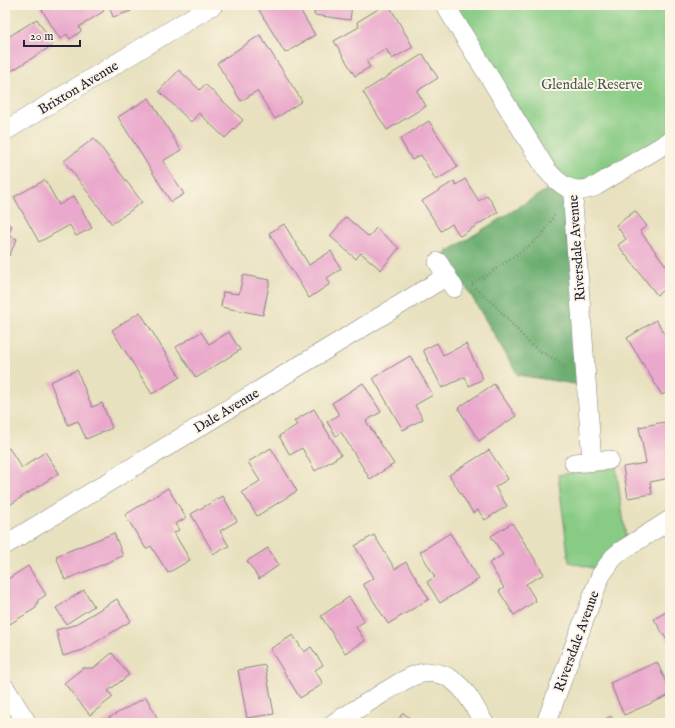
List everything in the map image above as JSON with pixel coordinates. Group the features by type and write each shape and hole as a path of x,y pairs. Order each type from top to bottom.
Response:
{"street":[{"name":"Brixton Avenue","path":"5,131 213,5"},
{"name":"Riversdale Avenue","path":"445,5 546,170 556,181 575,190 573,207 592,461"},
{"path":"575,190 582,191 596,186 670,141"},
{"name":"Dale Avenue","path":"5,545 446,275"},
{"name":"Riversdale Avenue","path":"546,723 601,575 610,561 621,551 670,520"},
{"path":"334,723 403,681 419,673 427,672 437,673 448,677 458,684 465,692 484,723"},
{"path":"5,688 27,723"}],"path":[{"path":"556,210 544,231 534,242 486,276 470,284 492,302 531,345 560,362 567,372"}],"green space":[{"name":"Glendale Reserve","path":"452,5 670,5 670,133 607,172 577,183 560,175"},
{"path":"551,187 560,193 565,201 581,385 518,375 465,285 461,287 442,255"},
{"path":"616,467 626,538 596,569 569,562 558,475"}],"building":[{"path":"39,5 100,5 104,11 79,27 81,31 70,39 67,34 60,39"},
{"path":"109,5 129,5 131,11 113,17"},
{"path":"266,5 304,5 299,8 315,35 285,53 259,10"},
{"path":"315,5 352,5 350,20 314,15"},
{"path":"385,5 389,5 413,47 392,59 386,49 366,61 370,67 355,76 334,41 359,27 357,22"},
{"path":"37,19 53,45 5,75 5,39"},
{"path":"260,35 302,101 275,119 257,91 241,101 217,63"},
{"path":"423,54 438,78 417,91 426,106 387,130 363,92"},
{"path":"179,70 200,90 205,84 243,120 225,138 199,113 191,122 159,91"},
{"path":"149,98 181,150 163,161 184,194 171,202 118,117"},
{"path":"429,121 458,167 436,180 421,155 412,160 400,139"},
{"path":"94,138 142,202 112,224 64,161"},
{"path":"465,179 479,201 487,195 498,212 460,236 452,224 441,231 422,201 454,181 456,185"},
{"path":"45,180 59,205 74,196 92,228 76,236 70,225 39,242 14,197"},
{"path":"635,211 647,226 640,231 670,271 670,285 657,295 618,245 626,239 616,225"},
{"path":"346,217 369,237 376,228 399,248 381,270 361,253 356,259 330,236"},
{"path":"5,223 12,226 8,235 17,239 9,256 5,254"},
{"path":"284,224 309,265 331,251 341,269 327,278 330,284 309,298 269,233"},
{"path":"243,275 270,280 263,315 221,307 223,292 239,294"},
{"path":"140,312 180,377 152,394 112,330"},
{"path":"656,320 670,342 670,390 662,395 627,338"},
{"path":"201,332 209,344 229,332 240,350 196,378 176,347"},
{"path":"437,343 443,355 466,344 483,379 469,386 465,377 442,388 423,350"},
{"path":"410,356 433,395 415,405 423,419 403,430 373,378"},
{"path":"77,370 92,407 102,403 112,428 86,439 78,421 68,425 50,382"},
{"path":"363,383 381,412 366,421 394,464 370,479 341,432 336,436 327,422 339,415 332,403"},
{"path":"494,384 516,416 479,441 458,408"},
{"path":"314,409 341,455 315,471 302,448 290,455 279,436 297,425 294,421"},
{"path":"670,421 670,478 650,482 652,494 628,498 623,467 646,463 639,427"},
{"path":"9,448 22,468 45,452 59,473 5,508 5,451"},
{"path":"271,448 297,491 257,516 242,492 260,481 248,462"},
{"path":"489,450 508,479 495,487 507,506 485,520 478,510 473,513 449,475"},
{"path":"168,488 186,518 175,524 179,530 174,533 190,560 168,573 151,546 146,549 125,515"},
{"path":"223,496 237,521 220,531 229,546 214,554 191,514"},
{"path":"512,523 544,574 526,584 536,601 514,615 499,591 504,588 489,563 503,555 491,536"},
{"path":"114,533 123,556 65,580 56,556"},
{"path":"450,533 479,579 440,603 427,582 435,577 420,552"},
{"path":"374,535 395,569 406,562 429,599 388,624 363,584 374,578 355,546"},
{"path":"268,548 279,565 259,579 247,561"},
{"path":"28,566 46,595 38,600 36,608 8,625 5,620 5,581"},
{"path":"84,590 94,606 66,624 56,608"},
{"path":"349,597 365,621 356,627 365,641 345,653 321,616"},
{"path":"117,599 131,621 83,650 63,656 56,630 74,625"},
{"path":"668,611 670,615 670,645 654,619"},
{"path":"293,635 304,652 311,647 323,665 315,670 323,684 300,698 270,649"},
{"path":"112,653 129,675 108,691 113,697 90,715 64,683 83,668 94,668"},
{"path":"657,662 670,691 670,695 624,715 610,683"},
{"path":"265,665 274,714 247,718 238,670"},
{"path":"146,697 160,723 100,723"},
{"path":"403,713 417,723 396,723"},
{"path":"611,716 615,723 598,723"}]}
